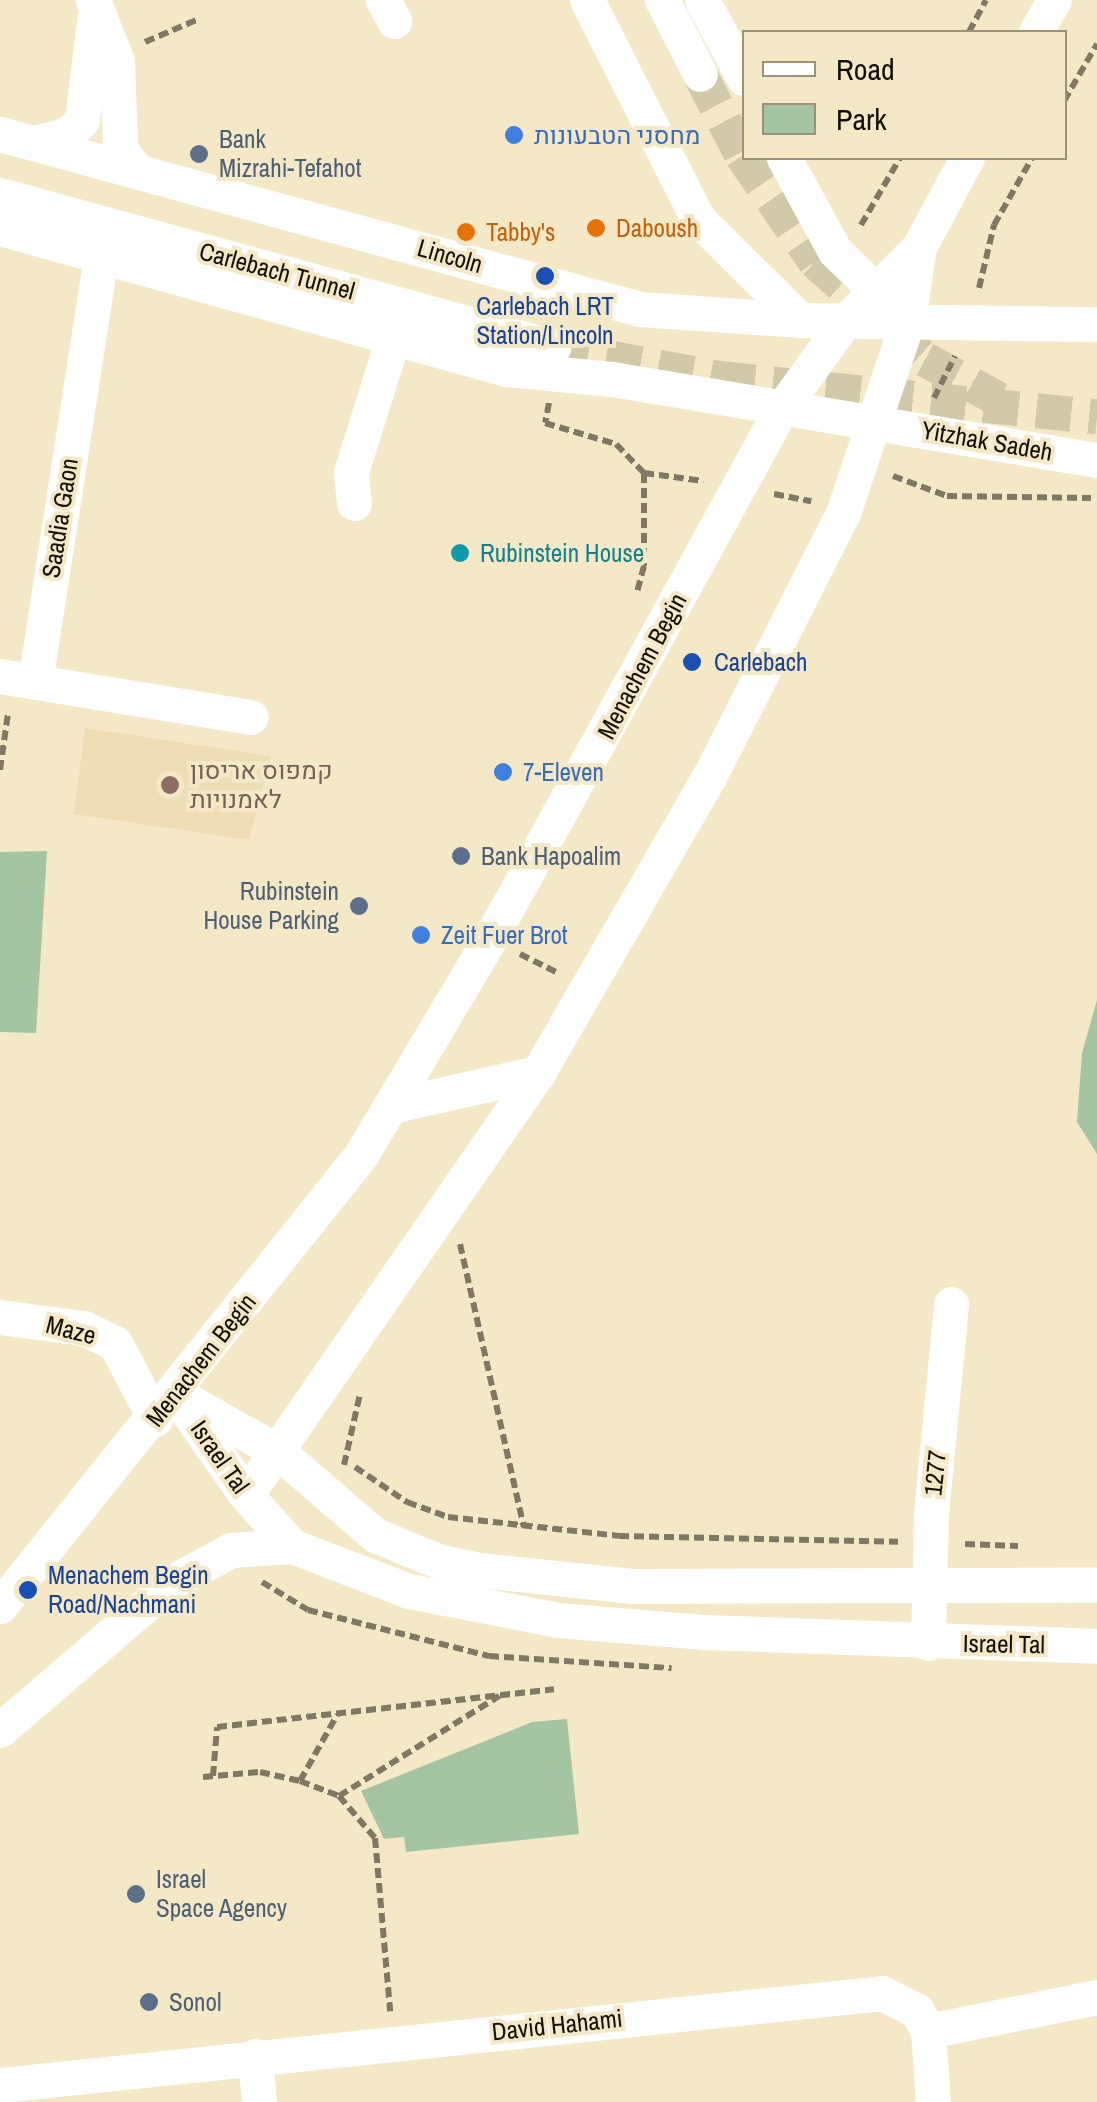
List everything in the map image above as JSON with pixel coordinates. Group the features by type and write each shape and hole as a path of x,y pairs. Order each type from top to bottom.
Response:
{"street":[{"path":"92,0 115,54 120,148 135,168"},
{"path":"35,143 68,134 85,112 95,50 92,0"},
{"path":"587,0 698,218 800,320"},
{"path":"662,0 700,74"},
{"path":"702,0 742,74"},
{"path":"1037,30 1054,0"},
{"name":"Lincoln","path":"0,134 640,309 800,320 908,320"},
{"path":"785,160 835,251 908,320 1097,324"},
{"name":"Menachem Begin","path":"0,1606 165,1406 361,1155 490,939 780,411 845,320 919,247 966,160"},
{"name":"Carlebach Tunnel","path":"0,196 554,347"},
{"path":"0,228 506,369 612,379 780,411 878,423"},
{"name":"Menachem Begin","path":"246,1496 280,1453 591,990 834,531 878,423 908,320 919,247"},
{"name":"Saadia Gaon","path":"35,682 101,256"},
{"path":"354,503 350,472 393,338"},
{"name":"Yitzhak Sadeh","path":"878,423 1097,460"},
{"path":"0,676 251,717"},
{"path":"391,1106 538,1073"},
{"name":"1277","path":"928,1643 931,1543 952,1304"},
{"name":"Maze","path":"0,1317 84,1328 115,1343 165,1406"},
{"name":"Israel Tal","path":"165,1406 280,1453 375,1535 480,1570 632,1586 930,1589 1097,1584"},
{"name":"Israel Tal","path":"165,1406 292,1546 409,1591 558,1620 928,1643 1097,1646"},
{"path":"0,1730 172,1582 231,1550 292,1546"},
{"name":"David Hahami","path":"0,2085 882,1993 917,2010 928,2030"},
{"path":"933,2102 928,2030 1097,1997"},
{"path":"255,2056 259,2102"}],"path":[{"path":"970,30 986,0"},
{"path":"115,54 199,19"},
{"path":"1067,96 1097,44"},
{"path":"1031,160 994,225 972,322 893,476 947,496 1097,498"},
{"path":"552,393 545,423 616,444 644,473 711,482"},
{"name":"Menachem Begin","path":"636,598 644,566 644,473"},
{"path":"0,770 9,708 35,682"},
{"path":"490,939 591,990"},
{"path":"458,1233 524,1527"},
{"path":"346,1460 427,1512 524,1527 620,1536 1023,1546"},
{"path":"393,2042 374,1838 339,1796 300,1781 260,1772 208,1776 218,1727 554,1688"},
{"path":"339,1796 502,1695"},
{"path":"300,1781 338,1714"}],"shaded area":[{"name":"קמפוס אריסון לאמנויות","path":"85,728 271,756 249,840 74,814"}],"green space":[{"path":"47,851 36,1033 0,1032 0,852"},
{"path":"1097,1000 1097,1154 1077,1122 1082,1053"},
{"path":"567,1719 579,1834 406,1852 404,1837 384,1839 361,1791 532,1722"}],"tunnel":[{"path":"700,74 742,155"},
{"path":"745,160 815,261 925,359 999,399"},
{"path":"554,347 720,378 1097,416"}],"place":[{"name":"מחסני הטבעונות","path":"514,135"},
{"name":"Bank Mizrahi-Tefahot","path":"199,154"},
{"name":"Daboush","path":"596,228"},
{"name":"Tabby's","path":"466,232"},
{"name":"Carlebach LRT Station/Lincoln","path":"545,276"},
{"name":"Rubinstein House","path":"460,553"},
{"name":"Carlebach","path":"692,662"},
{"name":"7-Eleven","path":"503,772"},
{"name":"קמפוס אריסון לאמנויות","path":"170,785"},
{"name":"Bank Hapoalim","path":"461,856"},
{"name":"Rubinstein House Parking","path":"359,906"},
{"name":"Zeit Fuer Brot","path":"421,935"},
{"name":"Menachem Begin Road/Nachmani","path":"28,1590"},
{"name":"Israel Space Agency","path":"136,1894"},
{"name":"Sonol","path":"149,2002"}]}
